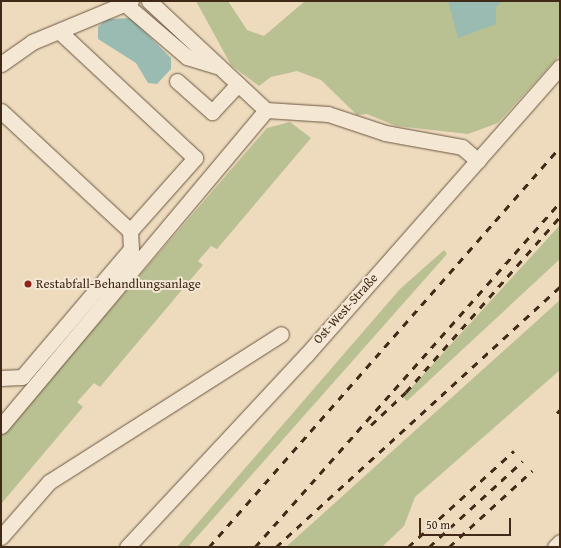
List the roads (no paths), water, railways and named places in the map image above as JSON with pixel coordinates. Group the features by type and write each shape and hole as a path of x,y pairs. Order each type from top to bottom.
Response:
{"street":[{"path":"149,1 266,110 328,114 385,134 462,147 478,161"},
{"path":"1,64 32,42 60,32 128,2 187,57 220,68"},
{"path":"60,32 195,158 130,230"},
{"name":"Ost-West-Straße","path":"126,547 288,375 560,67"},
{"path":"177,81 212,112 238,84"},
{"path":"1,426 266,110"},
{"path":"1,111 130,230 131,249 22,377 1,378"},
{"path":"1,537 49,482 281,334"},
{"path":"555,547 560,542"}],"water":[{"path":"448,1 502,1 496,7 496,24 458,38"},
{"path":"131,18 171,58 171,69 157,84 148,83 136,63 98,39 98,27 107,19"}],"railway":[{"path":"209,547 560,147"},
{"path":"255,547 560,202"},
{"path":"371,425 406,392 560,217"},
{"path":"276,547 560,287"},
{"path":"557,413 560,410"},
{"path":"408,547 514,451"},
{"path":"429,547 523,461"},
{"path":"449,547 532,471"}],"place":[{"name":"Restabfall-Behandlungsanlage","path":"28,284"}]}
